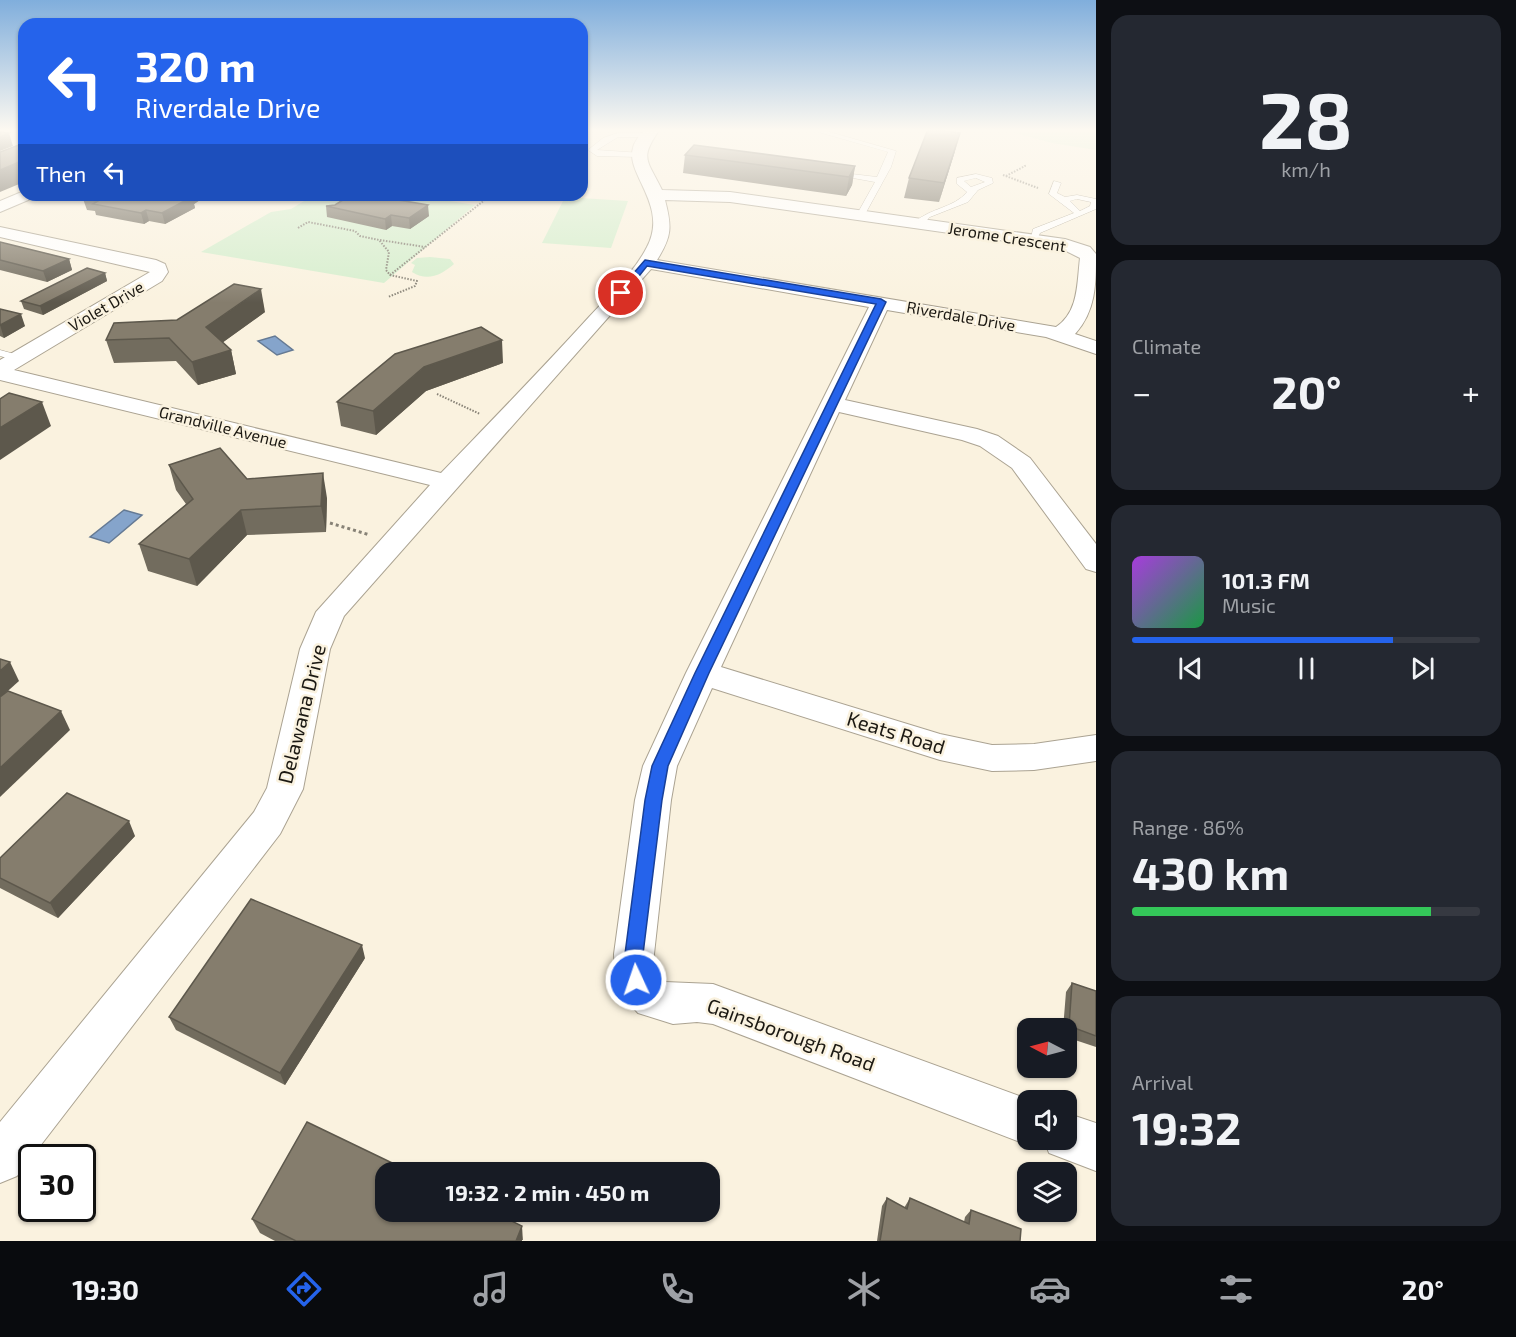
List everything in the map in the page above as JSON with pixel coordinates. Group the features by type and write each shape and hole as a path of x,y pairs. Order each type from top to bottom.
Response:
{"street":[{"name":"Delawana Drive","path":"0,1159 267,823 285,789 315,649 331,612 447,482 581,338 656,248 663,227 653,187"},
{"name":"Jerome Crescent","path":"656,195 730,196 1065,244 1084,251 1089,257 1084,307 1072,325 1059,334"},
{"path":"0,207 18,199"},
{"name":"Violet Drive","path":"0,232 149,264 158,268 159,272 156,277 4,363"},
{"name":"Riverdale Drive","path":"645,263 1059,334 1096,348"},
{"name":"Gainsborough Road","path":"881,302 702,673 660,766 653,800 634,954 636,980 653,999 673,1004 697,1002 713,1004 1017,1118"},
{"name":"Grandville Avenue","path":"4,363 447,482"},
{"path":"833,404 969,434 990,441 1021,463 1096,563"},
{"name":"Keats Road","path":"702,673 940,747 992,758 1034,757 1096,748"},
{"path":"1077,1140 1096,1147"}],"lane":[{"path":"860,216 876,187"},
{"path":"1055,187 1053,193 1079,214"},
{"path":"918,224 927,215 965,200 972,192"},
{"path":"1033,240 1036,231 1094,207 1095,201 1077,197 1064,200"}],"path":[{"path":"1036,187 1053,193"},
{"path":"390,275 483,201"},
{"path":"298,228 308,222 355,231 360,236 425,247"},
{"path":"379,240 389,252 386,270 390,275 417,281 415,286 388,297"},
{"path":"437,394 501,423"},
{"path":"330,523 393,542"}],"green space":[{"path":"588,198 628,201 611,248 542,243 563,201 588,201"},
{"path":"304,201 450,201 475,205 384,283 201,252 271,212 291,209"},
{"path":"417,258 450,259 454,264 429,277 412,272 415,265 411,263"}],"water":[{"path":"275,336 293,350 277,355 258,341"},
{"path":"124,510 142,515 109,543 90,537"}],"building":[{"path":"98,201 184,201 162,213 146,210 141,213 93,204"},
{"path":"341,201 405,201 428,205 409,218 391,215 385,219 326,206 335,205"},
{"path":"0,242 69,259 43,271 0,260"},
{"path":"87,268 105,273 40,306 21,301"},
{"path":"234,284 261,289 206,327 231,350 192,362 169,338 106,340 114,323 177,320"},
{"path":"0,309 21,314 0,325"},
{"path":"481,327 502,340 424,367 373,411 337,402 395,354"},
{"path":"9,393 42,402 0,428 0,399"},
{"path":"220,448 247,479 323,473 321,506 241,510 189,559 139,544 193,499 169,465"},
{"path":"0,659 10,662 0,671"},
{"path":"8,691 61,711 0,768 0,697"},
{"path":"67,793 129,821 50,903 0,878 0,858"},
{"path":"251,899 362,945 280,1073 169,1017"},
{"path":"1072,983 1096,991 1096,1036 1077,1029 1077,1018 1070,1018"},
{"path":"307,1122 390,1162 375,1162 375,1222 514,1222 522,1226 516,1241 296,1241 252,1219"},
{"path":"887,1198 907,1209 910,1198 969,1224 971,1210 1021,1229 1020,1241 880,1241"}],"route":[{"path":"621,293 645,263 881,302 702,673 660,766 653,800 634,954 636,980"}]}
